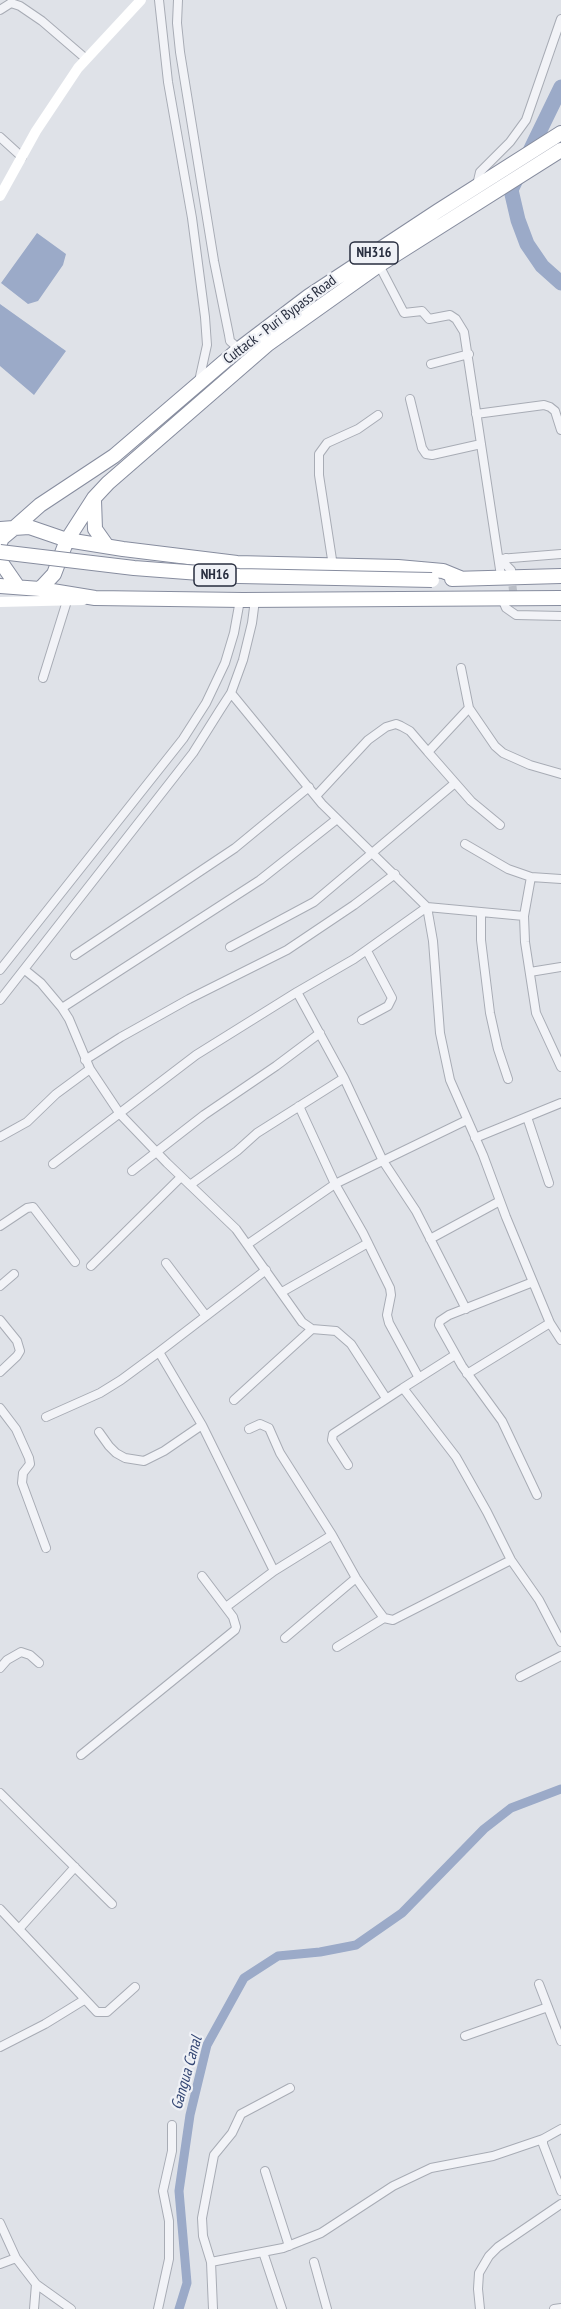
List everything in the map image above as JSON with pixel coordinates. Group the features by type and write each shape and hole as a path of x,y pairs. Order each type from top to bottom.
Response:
{"highway":[{"name":"Cuttack - Puri Bypass Road","path":"40,589 54,574 67,540 94,498 120,471 268,344 379,265 468,208 561,133"},
{"name":"Cuttack - Puri Bypass Road","path":"0,543 5,528 31,513 114,456 236,351 309,296 477,187 561,150"},
{"path":"94,498 95,529 107,546"},
{"path":"5,528 29,528 67,540 237,563 398,567 427,569 459,578"},
{"name":"NH16","path":"0,552 134,568 239,576 432,580 506,573 561,576"},
{"path":"0,561 18,587"},
{"name":"NH16","path":"0,586 40,589 95,598 247,600 561,598"}],"street":[{"path":"0,196 36,131 85,58 141,0"},
{"path":"159,0 168,82 192,218 205,317 207,345 198,384"},
{"path":"178,0 177,23 180,52 214,261 230,341 236,351"},
{"path":"0,10 6,4 20,6 42,21 85,58"},
{"path":"477,187 480,172 502,151 526,120 561,19"},
{"path":"0,137 22,157"},
{"path":"379,265 404,313 422,311 429,319 453,317 464,332 481,444 506,573"},
{"path":"431,364 469,354"},
{"path":"410,399 422,448 426,454 432,455 481,444"},
{"path":"476,414 544,405 555,411 561,430"},
{"path":"333,566 319,476 318,454 327,443 357,429 378,415"},
{"path":"502,558 561,554"},
{"path":"0,602 67,601 95,598"},
{"path":"502,599 506,608 515,611 561,616"},
{"path":"0,999 193,753 231,693 243,660 252,623 247,600"},
{"path":"0,970 183,739 206,703 225,663 247,600"},
{"path":"43,678 67,601"},
{"path":"461,668 469,708 484,732 503,753 544,771 561,774"},
{"path":"231,693 316,796 427,907 433,941 440,1033 450,1080 551,1325 561,1340"},
{"path":"428,752 469,708"},
{"path":"316,796 368,740 386,727 396,724 410,731 471,801 500,825"},
{"path":"230,947 304,908 323,895 455,783"},
{"path":"75,955 235,848 309,787"},
{"path":"62,1008 260,880 338,819"},
{"path":"465,844 508,869 531,877 561,879"},
{"path":"85,1060 189,999 287,950 395,874"},
{"path":"531,877 524,916 536,1013 561,1067"},
{"path":"53,1164 196,1055 367,951 427,907 524,916"},
{"path":"481,912 481,940 490,1013 508,1079"},
{"path":"362,1020 388,1006 392,998 367,951"},
{"path":"530,972 561,967"},
{"path":"25,969 41,983 69,1018 85,1060 120,1114 248,1244 302,1322 312,1329 336,1330 342,1335 356,1351 386,1398"},
{"path":"297,992 344,1078 383,1161 416,1211 466,1309"},
{"path":"132,1171 229,1097 320,1033"},
{"path":"0,1137 27,1122 56,1094 90,1069"},
{"path":"190,1185 237,1151 257,1133 344,1078"},
{"path":"475,1138 561,1103"},
{"path":"300,1106 335,1184 390,1288 391,1295 387,1307 389,1323 419,1378"},
{"path":"527,1117 549,1182"},
{"path":"248,1244 335,1184 467,1120"},
{"path":"91,1266 181,1177"},
{"path":"429,1239 500,1202"},
{"path":"0,1226 23,1210 33,1207 75,1262"},
{"path":"282,1292 368,1243"},
{"path":"166,1263 206,1316"},
{"path":"46,1417 100,1393 122,1380 266,1270"},
{"path":"0,1286 14,1274"},
{"path":"533,1282 449,1315 440,1321 441,1330 455,1355 502,1421 537,1495"},
{"path":"0,1320 17,1341 20,1351 0,1372"},
{"path":"467,1374 551,1325 561,1322"},
{"path":"234,1400 312,1329"},
{"path":"159,1352 202,1425 274,1571"},
{"path":"348,1465 332,1440 333,1434 455,1355"},
{"path":"404,1388 456,1457 488,1512 511,1560 539,1600 561,1642"},
{"path":"0,1408 16,1429 29,1458 30,1464 22,1476 22,1483 46,1548"},
{"path":"249,1429 260,1424 269,1428 293,1474 356,1578 384,1618"},
{"path":"99,1432 116,1453 125,1458 144,1461 164,1451 202,1425"},
{"path":"226,1607 274,1571 332,1535"},
{"path":"337,1647 384,1618 397,1619 439,1595 511,1560"},
{"path":"81,1755 231,1635 237,1627 226,1607 202,1576"},
{"path":"285,1638 356,1578"},
{"path":"0,1668 10,1658 21,1652 30,1655 39,1663"},
{"path":"519,1677 561,1656"},
{"path":"0,1793 112,1904"},
{"path":"19,1929 75,1867"},
{"path":"0,1909 97,2012 104,2013 135,1987"},
{"path":"539,1984 561,2041"},
{"path":"0,2047 45,2024 84,2000"},
{"path":"465,2036 548,2007"},
{"path":"213,2309 211,2262 203,2236 202,2218 214,2155 232,2133 241,2114 290,2088"},
{"path":"158,2309 169,2259 169,2221 163,2191 172,2151 172,2125"},
{"path":"211,2262 288,2246 321,2233 393,2186 431,2168 476,2160 543,2139 561,2129"},
{"path":"543,2139 561,2191"},
{"path":"265,2171 288,2246"},
{"path":"480,2309 479,2272 489,2256 498,2247 561,2204"},
{"path":"0,2223 16,2258 36,2284 71,2309"},
{"path":"263,2252 282,2309"},
{"path":"0,2264 16,2258"},
{"path":"314,2262 327,2309"},
{"path":"34,2309 36,2284"},
{"path":"554,2309 561,2308"}],"water":[{"path":"37,233 66,254 63,265 38,301 28,304 1,283"},
{"path":"0,304 66,351 34,395 0,366"}],"waterway":[{"path":"561,87 511,190 518,220 527,244 542,266 561,283"},
{"name":"Gangua Canal","path":"179,2309 187,2283 179,2191 190,2115 207,2045 244,1978 278,1956 320,1952 356,1945 402,1913 484,1829 511,1808 561,1789"}],"tunnel":[{"path":"511,574 515,607"}]}
